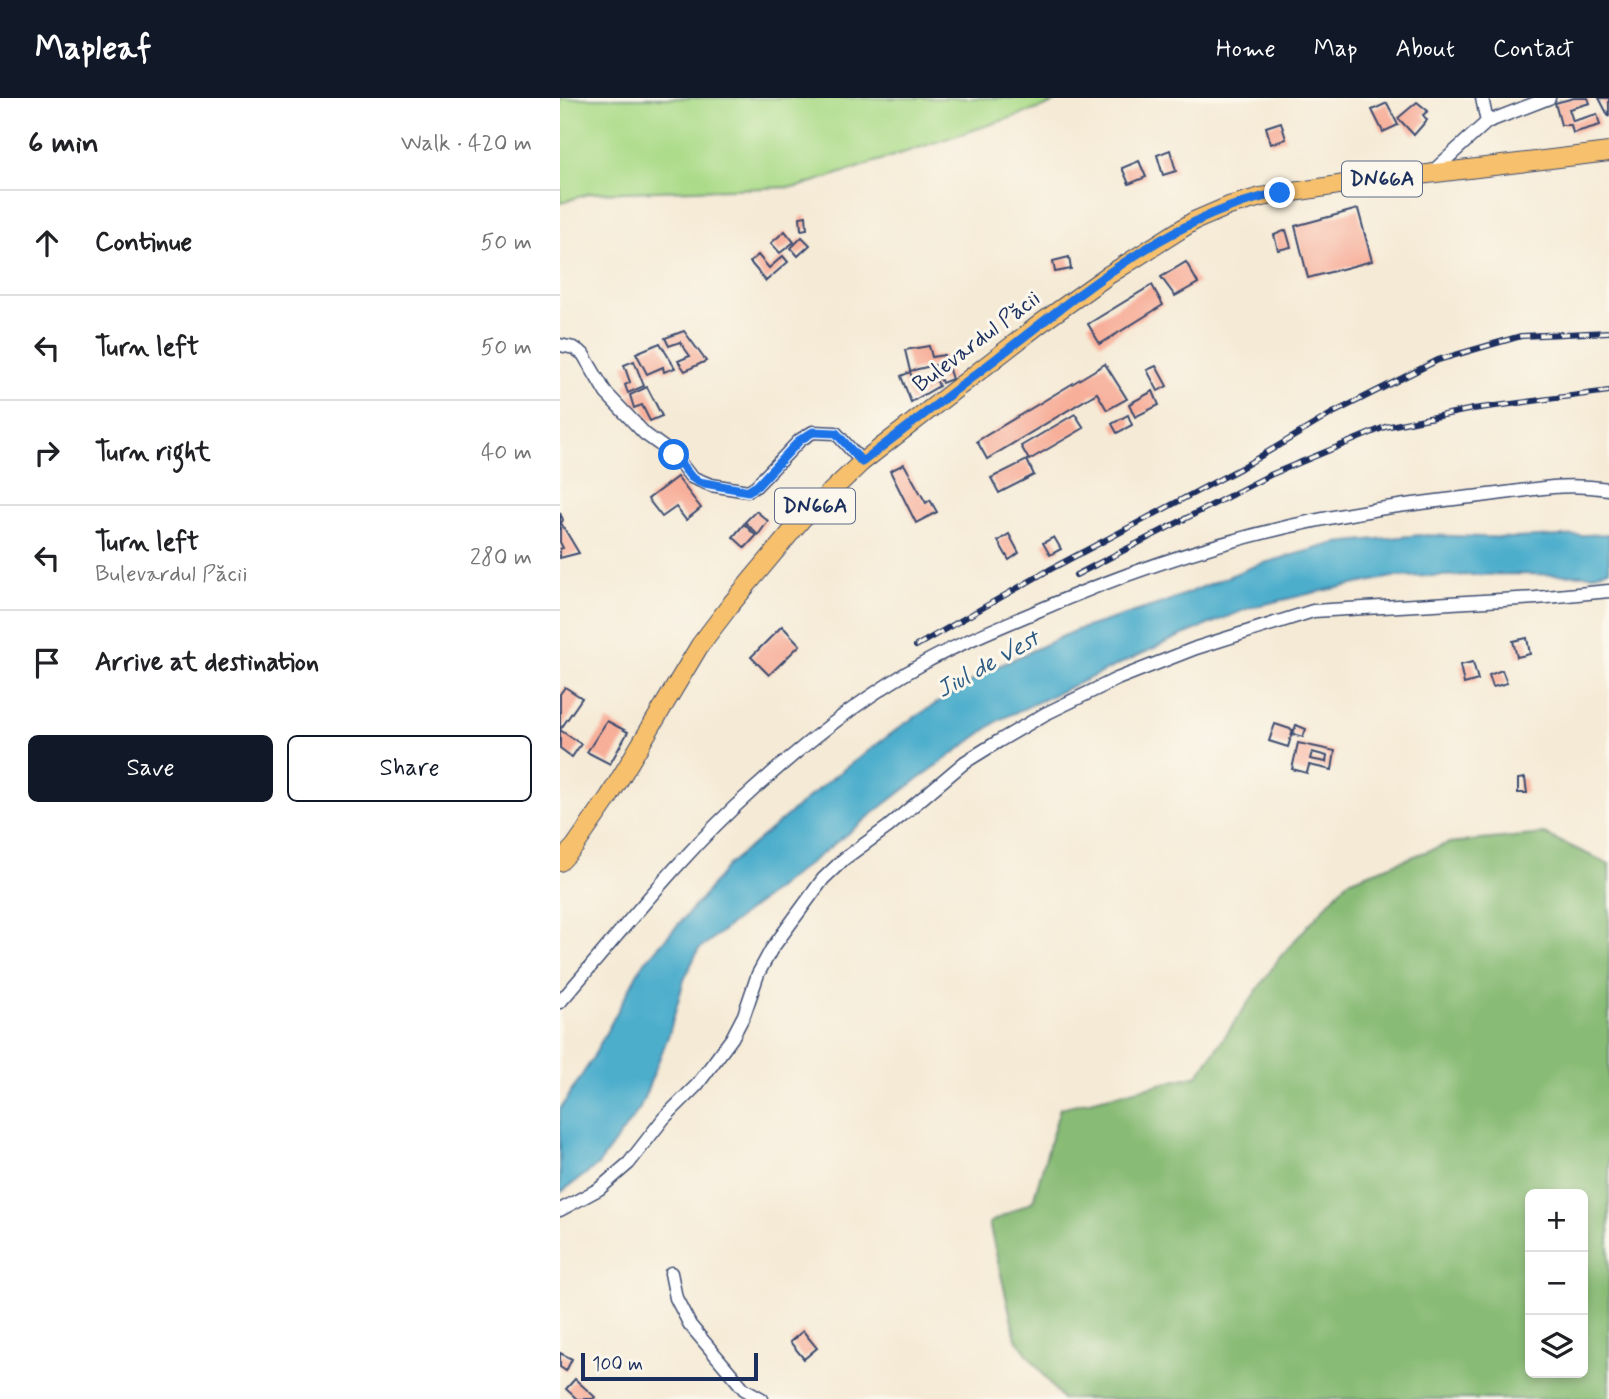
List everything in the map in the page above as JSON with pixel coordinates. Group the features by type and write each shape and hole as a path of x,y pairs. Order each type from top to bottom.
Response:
{"main road":[{"name":"Bulevardul Păcii","path":"560,862 580,839 609,797 690,660 713,627 802,519 862,462 1052,315 1107,276 1194,221 1229,206 1261,197 1609,152"}],"street":[{"path":"1482,98 1486,122"},
{"path":"1430,174 1486,122 1549,98"},
{"path":"560,345 574,348 583,354 606,393 628,418 674,455 691,477 699,482 748,491 757,486 800,440 813,432 836,433 862,462"},
{"path":"560,1002 660,882 752,791 849,712 924,662 1094,586 1244,536 1418,502 1492,495 1550,485 1609,489"},
{"path":"560,1210 599,1189 629,1163 664,1118 697,1085 732,1038 744,1015 758,974 771,950 823,879 965,762 999,741 1045,714 1117,679 1196,648 1313,611 1609,591"},
{"path":"671,1273 676,1298 690,1325 744,1390 762,1399"}],"green space":[{"path":"560,98 1063,98 1044,107 798,187 590,193 560,203"},
{"path":"1544,834 1609,864 1609,1399 1062,1399 1016,1339 989,1223 1033,1201 1060,1108 1198,1075 1280,957 1348,881 1449,843"}],"water":[{"path":"1609,534 1609,570 1591,575 1392,577 1249,608 1178,637 999,720 902,791 698,950 684,980 669,1034 640,1108 598,1165 560,1193 560,1109 591,1061 642,965 727,866 827,782 904,724 988,671 1074,631 1163,603 1257,565 1336,543 1421,535 1513,538"}],"building":[{"path":"1588,98 1590,103 1569,109 1573,121 1597,114 1600,125 1573,133 1571,125 1561,125 1555,103"},
{"path":"1599,98 1609,98 1609,117"},
{"path":"1417,102 1428,111 1423,115 1427,120 1414,135 1398,118"},
{"path":"1387,103 1398,125 1383,132 1372,110"},
{"path":"1281,122 1286,139 1271,144 1266,127"},
{"path":"1170,150 1176,171 1163,175 1157,155"},
{"path":"1139,161 1146,177 1129,184 1122,168"},
{"path":"1358,209 1372,261 1308,278 1295,226"},
{"path":"806,216 807,229 801,230 800,217"},
{"path":"1286,230 1291,247 1278,250 1274,235"},
{"path":"785,231 794,242 780,253 771,243"},
{"path":"802,237 810,245 798,256 791,248"},
{"path":"758,255 769,268 783,256 788,262 766,281 750,262"},
{"path":"1069,257 1071,269 1055,272 1053,261"},
{"path":"1186,262 1198,283 1175,296 1161,277"},
{"path":"1152,285 1163,305 1100,344 1088,324"},
{"path":"684,331 706,361 685,371 678,361 690,356 680,342 669,346 665,338"},
{"path":"660,343 675,368 664,372 663,367 647,374 636,353"},
{"path":"929,346 932,357 944,355 952,379 942,383 935,365 910,371 905,350"},
{"path":"634,361 644,386 628,393 625,385 630,382 624,365"},
{"path":"1105,364 1127,399 1107,410 1097,393 987,459 977,441"},
{"path":"1156,366 1167,386 1158,391 1147,370"},
{"path":"910,372 916,387 935,377 939,386 911,402 901,376"},
{"path":"647,387 662,416 650,421 642,405 634,408 630,395"},
{"path":"1153,391 1159,405 1135,417 1129,404"},
{"path":"1075,414 1084,428 1029,460 1021,446"},
{"path":"1128,415 1132,425 1117,433 1112,424"},
{"path":"1027,460 1034,475 999,493 991,478"},
{"path":"904,464 926,503 930,500 937,512 916,523 890,471"},
{"path":"677,477 701,508 686,520 676,507 662,517 648,499"},
{"path":"756,511 768,521 758,535 745,522"},
{"path":"560,513 563,520 561,523 579,553 560,558 560,549 563,548 560,542"},
{"path":"744,524 756,536 745,548 733,537"},
{"path":"1009,534 1019,553 1009,560 998,541"},
{"path":"1054,537 1061,549 1050,555 1043,543"},
{"path":"782,626 800,645 769,675 751,657"},
{"path":"1527,638 1530,654 1517,657 1513,641"},
{"path":"1473,662 1478,680 1464,684 1460,665"},
{"path":"1502,670 1507,683 1493,687 1489,675"},
{"path":"565,687 582,698 560,730 560,694"},
{"path":"607,721 628,732 610,764 587,752"},
{"path":"1275,724 1293,730 1288,747 1269,741"},
{"path":"1296,725 1306,729 1303,737 1293,734"},
{"path":"560,730 581,744 572,757 560,748"},
{"path":"1298,743 1335,751 1332,770 1309,765 1307,773 1292,769","holes":["1312,752 1327,756 1326,762 1310,759"]},
{"path":"1525,778 1527,793 1518,793 1518,779"},
{"path":"803,1331 817,1348 804,1359 790,1342"},
{"path":"560,1353 572,1359 566,1371 560,1367"},
{"path":"575,1379 595,1397 593,1399 577,1399 566,1389"}],"railway":[{"path":"916,646 1049,570 1241,468 1331,414 1438,360 1521,336 1609,332"},
{"path":"1076,575 1270,475 1385,427 1473,409 1609,391"}],"route":[{"path":"674,455 691,477 699,482 748,491 757,486 800,440 813,432 836,433 862,462 1041,323 1164,239 1194,221 1229,206 1280,193"}],"water label":[{"name":"Jiul de Vest","path":"988,665"}]}
